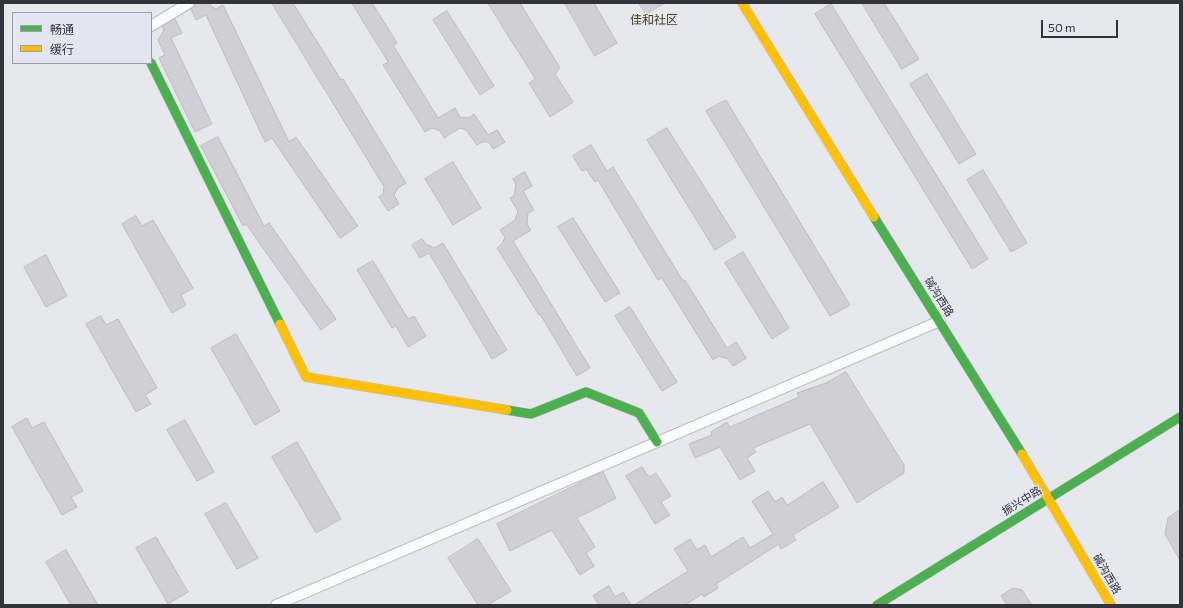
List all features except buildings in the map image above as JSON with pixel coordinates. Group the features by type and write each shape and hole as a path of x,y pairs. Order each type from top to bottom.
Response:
{"street":[{"path":"152,25 189,3"},
{"name":"碱沟西路","path":"742,3 1050,498 1111,605"},
{"path":"151,64 306,377 531,414 586,392 639,413 657,442"},
{"path":"276,605 940,321"},
{"name":"振兴中路","path":"877,605 1180,417"}],"traffic: fast":[{"path":"151,64 280,324"},
{"path":"874,217 1022,454"},
{"path":"507,410 531,414 586,392 639,413 657,442"},
{"path":"877,605 1180,417"}],"traffic: slow":[{"path":"742,3 874,217"},
{"path":"280,324 306,377 507,410"},
{"path":"1022,454 1111,605"}],"district":[{"name":"佳和社区","path":"654,20"}]}
